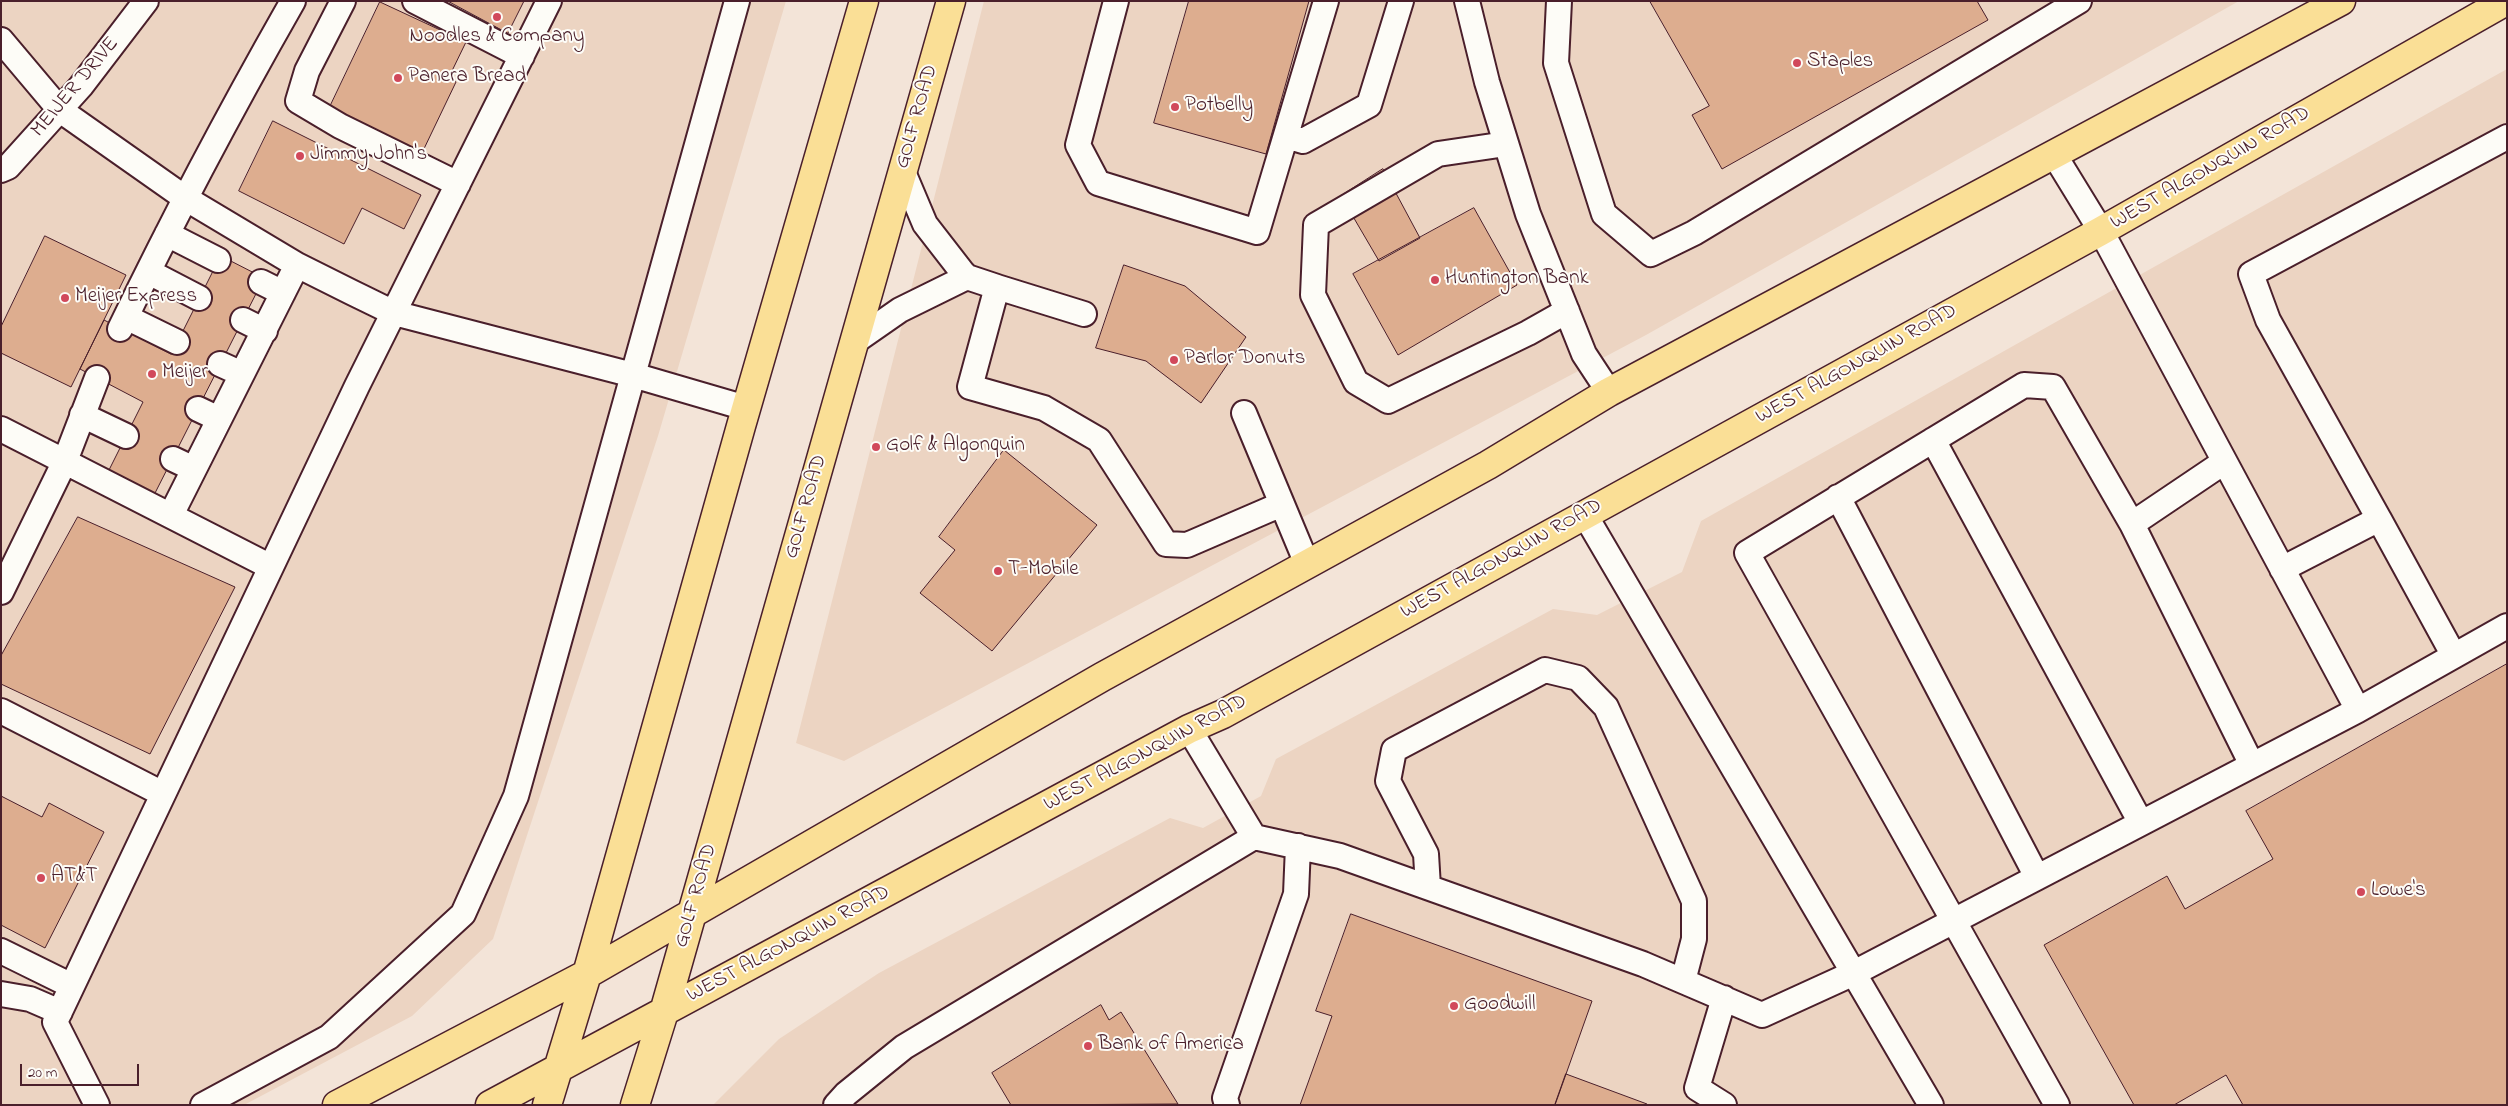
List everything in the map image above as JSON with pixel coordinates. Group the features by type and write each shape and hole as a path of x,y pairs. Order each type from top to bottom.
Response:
{"main road":[{"path":"547,1105 587,974 746,408 864,1"},
{"name":"GOLF ROAD","path":"635,1105 664,1012 952,1"},
{"path":"337,1105 587,974 1102,677 1488,465 1609,392 2055,156 2341,1"},
{"name":"WEST ALGONQUIN ROAD","path":"490,1105 1189,729 1223,714 2101,231 2506,1"}],"lane":[{"name":"MEIJER DRIVE","path":"1,170 8,167 81,86 146,1"},
{"path":"177,342 123,323 185,198 293,1"},
{"path":"343,1 306,71 298,100 340,126 458,184"},
{"path":"415,1 522,56"},
{"path":"97,1105 55,1022 394,312 549,1"},
{"path":"203,1105 329,1038 463,914 516,796 737,1"},
{"path":"1116,1 1078,145 1098,183 1258,232 1326,1"},
{"path":"1286,136 1303,141 1369,105 1402,1"},
{"path":"1467,1 1487,82 1528,214 1584,354 1609,392"},
{"path":"1559,1 1556,63 1604,214 1651,254 1694,233 2065,5"},
{"path":"1,40 60,110 185,198 297,265 394,312 633,375 746,408"},
{"path":"2454,656 2268,320 2251,274 2507,137"},
{"path":"1506,144 1438,154 1316,225 1313,295 1356,382 1388,401 1528,333 1567,311"},
{"path":"2055,156 2101,231 2358,710"},
{"path":"902,172 925,224 967,277 1084,314"},
{"path":"167,234 218,260"},
{"path":"172,515 297,265"},
{"path":"149,272 199,298"},
{"path":"854,342 900,310 967,277"},
{"path":"261,282 283,293"},
{"path":"997,287 970,387 1044,408 1100,440 1166,544 1187,545 1282,504"},
{"path":"243,320 264,331"},
{"path":"220,364 242,374"},
{"path":"1,592 65,461 97,378"},
{"path":"2056,1105 1747,553 2024,385 2054,387 2132,524 2252,765"},
{"path":"198,409 220,419"},
{"path":"1244,414 1307,564"},
{"path":"82,415 126,436"},
{"path":"1,429 271,567"},
{"path":"1934,440 2141,823"},
{"path":"173,459 194,469"},
{"path":"2132,524 2224,462"},
{"path":"1838,497 2037,877"},
{"path":"1585,515 1931,1105"},
{"path":"2282,569 2379,519"},
{"path":"836,1105 846,1094 904,1047 1254,837 1340,856 1625,958 1762,1015 1854,972 2358,710 2507,626"},
{"path":"1428,887 1426,854 1388,781 1394,750 1544,670 1578,678 1606,707 1694,901 1694,939 1683,981"},
{"path":"1,711 163,794"},
{"path":"1189,729 1254,837"},
{"path":"1227,1105 1225,1098 1296,894 1298,846"},
{"path":"1,951 72,986"},
{"path":"1,994 30,999 60,1012"},
{"path":"1724,998 1696,1088 1724,1105"}],"shaded area":[{"path":"1,1 786,1 658,436 493,939 412,1016 244,1105 1,1105"},
{"path":"984,1 2239,1 1646,335 844,761 796,743"},
{"path":"2507,69 2507,1105 713,1105 779,1039 879,973 1170,818 1203,828 1261,796 1276,759 1553,609 1597,615 1682,572 1701,521"}],"building":[{"name":"Noodles & Company","path":"448,1 524,1 508,33"},
{"path":"1189,1 1309,1 1266,154 1154,123"},
{"name":"Staples","path":"1650,1 1977,1 1988,20 1722,169 1692,115 1709,106"},
{"name":"Panera Bread","path":"380,2 466,42 450,75 456,82 421,155 328,111"},
{"name":"Jimmy John's","path":"273,121 421,195 404,229 362,208 344,244 239,191"},
{"path":"1383,169 1420,238 1379,261 1341,196"},
{"name":"Huntington Bank","path":"1474,208 1517,285 1398,355 1353,274"},
{"name":"Meijer Express","path":"45,236 126,275 71,387 1,353 1,327"},
{"name":"Meijer","path":"221,256 264,278 152,499 106,476 143,402 80,369 104,320 171,354"},
{"path":"1124,265 1185,286 1246,337 1201,403 1146,361 1096,348"},
{"name":"T-Mobile","path":"1004,450 1097,525 992,651 920,593 955,550 939,537"},
{"path":"78,517 235,587 150,754 1,684 1,656"},
{"name":"Lowe's","path":"2507,664 2507,1105 2243,1105 2226,1075 2174,1105 2134,1105 2044,945 2167,876 2185,909 2273,859 2246,811"},
{"name":"AT&T","path":"1,796 42,817 49,803 104,832 45,948 1,925"},
{"name":"Goodwill","path":"1351,914 1592,1001 1555,1105 1300,1105 1332,1016 1316,1011"},
{"name":"Bank of America","path":"1101,1005 1109,1020 1121,1012 1178,1104 1011,1105 992,1073"},
{"path":"1566,1074 1647,1104 1647,1105 1555,1105"}],"place":[{"name":"Noodles & Company","path":"497,17"},
{"name":"Staples","path":"1797,63"},
{"name":"Panera Bread","path":"398,78"},
{"name":"Potbelly","path":"1175,107"},
{"name":"Jimmy John's","path":"300,156"},
{"name":"Huntington Bank","path":"1435,280"},
{"name":"Meijer Express","path":"65,298"},
{"name":"Parlor Donuts","path":"1174,360"},
{"name":"Meijer","path":"152,374"},
{"name":"Golf & Algonquin","path":"876,447"},
{"name":"T-Mobile","path":"998,571"},
{"name":"AT&T","path":"41,878"},
{"name":"Lowe's","path":"2361,892"},
{"name":"Goodwill","path":"1454,1006"},
{"name":"Bank of America","path":"1088,1046"}]}
